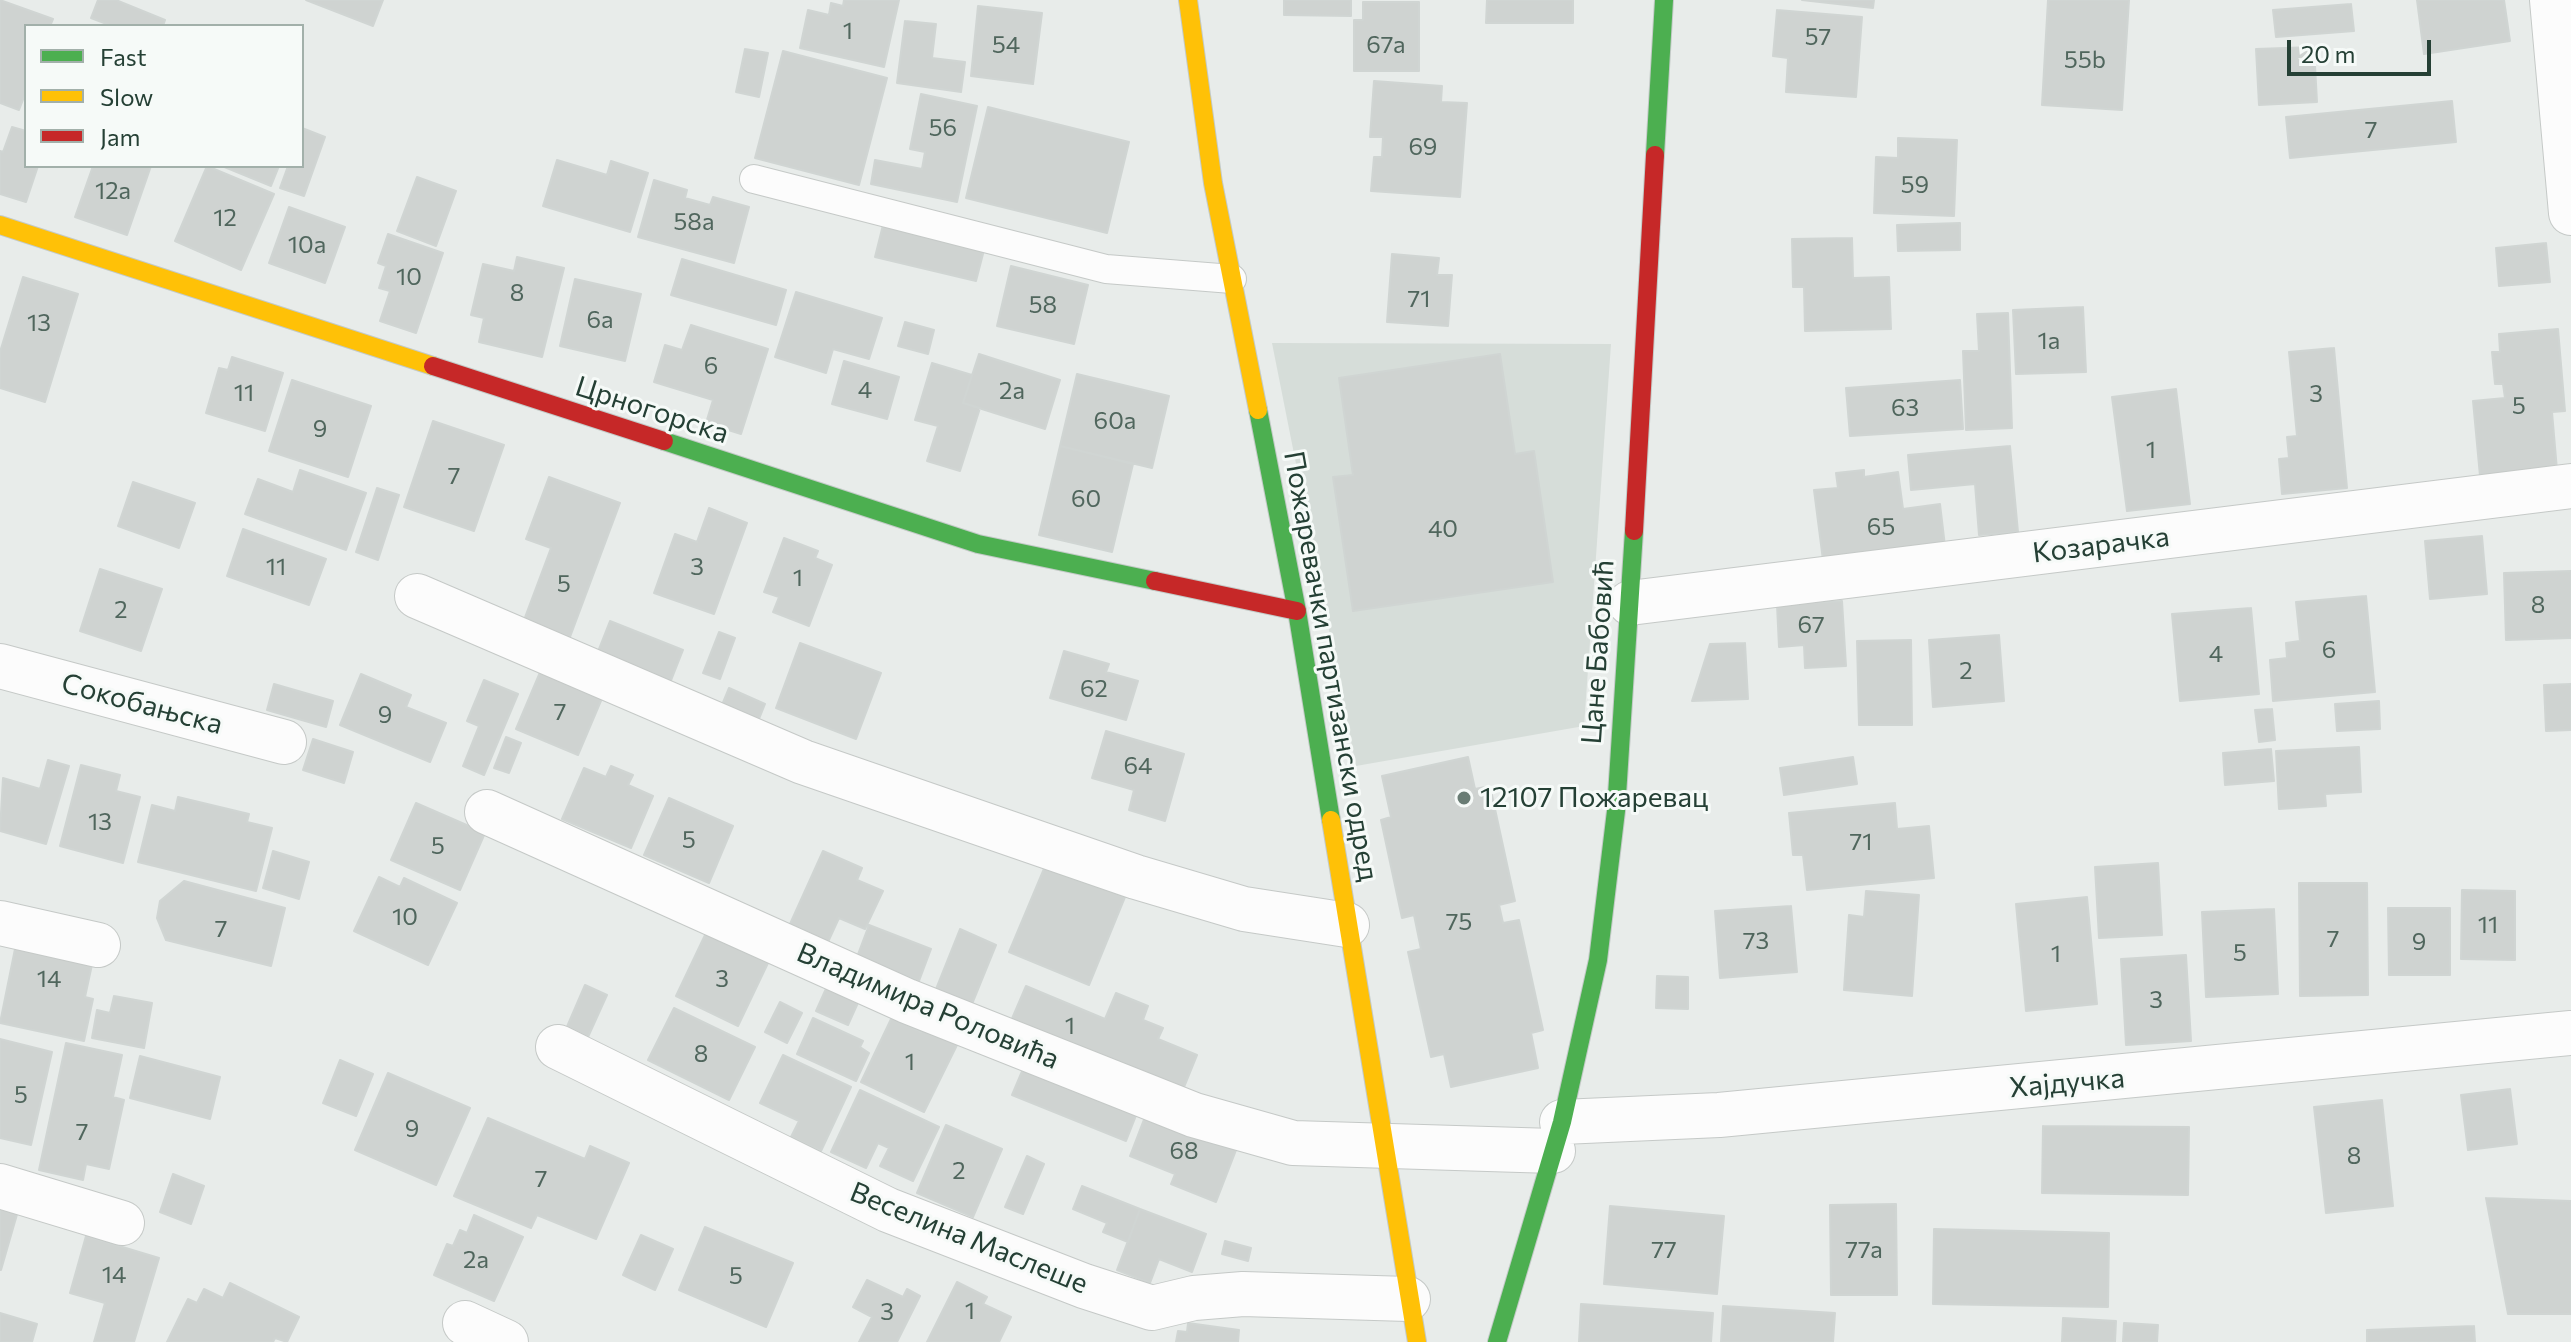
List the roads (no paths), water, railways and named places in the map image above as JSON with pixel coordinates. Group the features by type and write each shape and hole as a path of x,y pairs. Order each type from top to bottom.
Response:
{"street":[{"name":"Пожаревачки партизански одред","path":"1188,0 1213,183 1297,611 1417,1342"},
{"name":"Цане Бабовић","path":"1497,1342 1558,1137 1598,960 1616,811 1664,0"},
{"path":"2552,0 2571,213"},
{"name":"Црногорска","path":"0,225 978,544 1297,611"},
{"name":"Козарачка","path":"1630,603 2571,486"},
{"path":"417,596 803,762 1136,877 1244,909 1347,925"},
{"name":"Сокобањска","path":"0,666 284,742"},
{"name":"Владимира Роловића","path":"487,812 907,1001 1194,1115 1293,1143 1385,1144 1558,1137"},
{"path":"0,923 98,945"},
{"name":"Хајдучка","path":"1558,1137 1719,1115 2571,1033"},
{"name":"Веселина Маслеше","path":"558,1047 888,1210 1084,1286 1144,1325 1194,1298 1243,1294 1408,1299"},
{"path":"0,1186 122,1223"},
{"path":"465,1323 506,1342"}],"lane":[{"path":"754,179 1106,269 1232,279"}],"place":[{"name":"12107 Пожаревац","path":"1464,798"}]}
